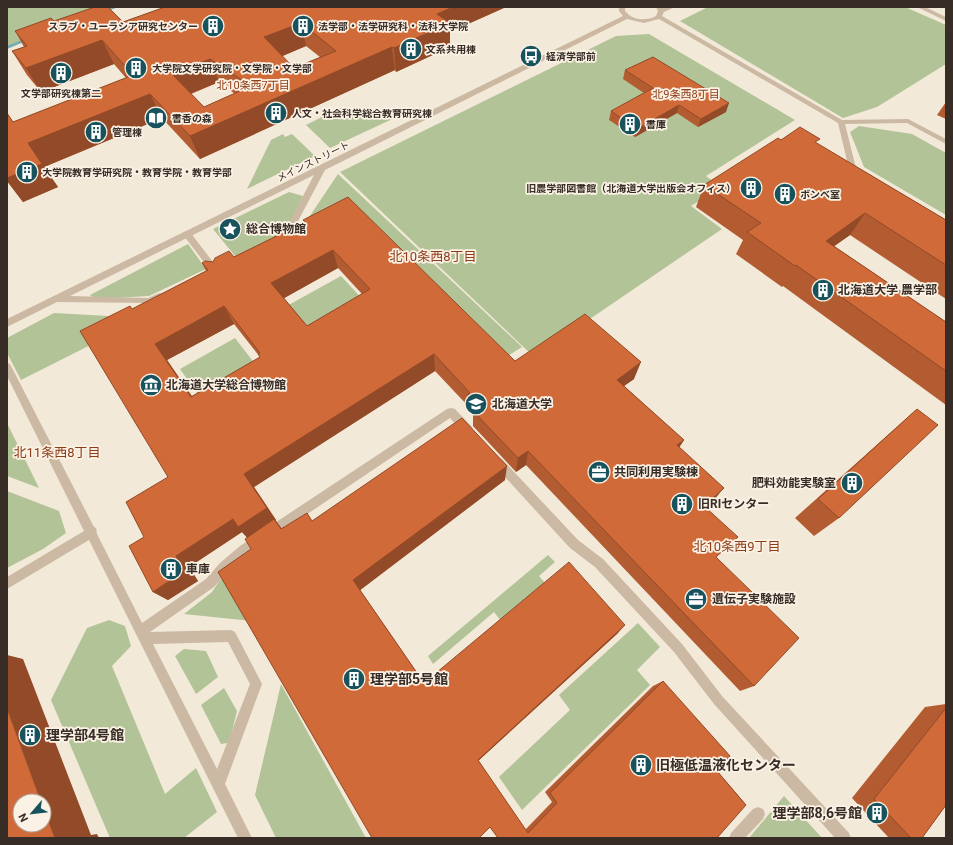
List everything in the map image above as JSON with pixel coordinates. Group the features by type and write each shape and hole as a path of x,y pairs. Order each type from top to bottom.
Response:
{"street":[{"path":"622,7 622,11 627,17 644,21 672,7"},
{"path":"920,7 946,19"},
{"path":"660,12 841,122 908,121 946,142"},
{"name":"メインストリート","path":"7,323 627,17"},
{"path":"841,122 853,169 866,177"},
{"path":"277,245 283,242 322,167"},
{"path":"187,234 217,273"},
{"path":"54,299 149,301 168,292"},
{"path":"7,367 92,532 244,838"},
{"path":"143,635 210,583 224,567 244,550 451,412 478,441"},
{"path":"489,452 574,544 599,563 673,642 718,700 844,838"},
{"path":"7,584 92,532"},
{"path":"143,635 231,636 256,684 218,785"},
{"path":"736,838 758,814"}],"green space":[{"path":"7,7 117,7 7,47"},
{"path":"708,7 905,7 946,25 946,64 877,107 843,118 680,21"},
{"path":"649,34 795,120 706,176 721,187 691,206 722,229 534,357 340,172 616,36"},
{"path":"340,108 399,116 330,148 306,125"},
{"path":"859,126 912,134 946,153 946,215 864,167 850,132"},
{"path":"283,134 285,137 292,134 315,156 247,189 271,140"},
{"path":"338,174 522,347 498,362 352,216 285,253"},
{"path":"289,192 303,196 281,241 240,262 213,229"},
{"path":"188,244 206,269 149,296 95,299 90,295"},
{"path":"341,276 404,344 313,341 285,307"},
{"path":"54,313 144,318 21,380 7,353 7,338"},
{"path":"235,338 262,373 244,461 180,369"},
{"path":"7,423 39,488 7,476"},
{"path":"7,491 59,511 66,533 43,549 7,568"},
{"path":"257,554 252,621 184,614 212,592 220,580"},
{"path":"548,555 555,562 539,576 545,583 501,621 494,612 433,664 428,656"},
{"path":"109,620 125,626 131,646 112,666 165,794 196,768 217,812 184,838 110,838 51,700 87,628"},
{"path":"638,623 660,647 637,670 650,685 522,810 499,777 570,710 559,695"},
{"path":"184,649 206,651 218,677 196,694 175,656"},
{"path":"281,684 366,838 276,838 255,795"},
{"path":"224,688 237,711 230,739 227,743 221,744 201,705"},
{"path":"784,796 822,838 749,838"}],"building":[{"path":"95,7 108,7 123,22 165,7 453,7 437,14 450,23 190,136 150,94 28,143 42,164 7,178 7,113 13,122 133,75 102,40 26,68 12,51 27,46 15,31 51,18 54,21","holes":["301,23 336,51 294,68 264,37","210,59 251,86 204,107 172,74"]},
{"path":"653,57 729,103 701,119 679,105 637,129 611,111 653,88 625,70"},
{"path":"800,127 820,139 815,142 946,220 946,265 865,213 826,241 946,322 946,371 747,232 761,223 704,185 778,138 781,140"},
{"path":"348,197 515,361 585,314 641,362 617,380 684,440 677,445 724,488 704,506 738,537 716,557 799,638 754,686 528,451 518,458 473,411 480,407 468,394 470,393 434,354 244,474 267,508 238,527 233,519 176,556 184,571 153,592 129,546 144,537 126,502 168,477 80,331 130,306 132,309 208,270 202,263 205,261 213,262 215,258 229,251 234,257 305,222 303,220","holes":["333,250 370,289 307,326 271,283","224,306 260,353 258,354 260,357 191,397 155,344"]},
{"name":"肥料効能実験室","path":"917,409 938,425 839,518 818,499"},
{"path":"462,418 507,466 353,580 424,683 569,562 625,625 478,760 528,833 557,803 550,793 663,681 730,756 717,771 746,805 717,838 498,838 490,827 479,838 372,838 218,572 251,549 245,539 274,519 281,529 307,513 312,521"},
{"path":"7,708 38,793 12,793 12,833 52,833 52,830 55,838 7,838"},
{"path":"946,708 946,805 922,838 911,838 874,799"}],"waterway":[{"path":"101,12 116,7"},
{"path":"7,48 29,39"}],"place":[{"name":"スラブ・ユーラシア研究センター","path":"213,26"},
{"name":"法学部・法学研究科・法科大学院","path":"303,26"},
{"name":"文系共用棟","path":"411,49"},
{"name":"経済学部前","path":"531,56"},
{"name":"大学院文学研究院・文学院・文学部","path":"136,68"},
{"name":"文学部研究棟第二","path":"61,73"},
{"name":"人文・社会科学総合教育研究棟","path":"276,113"},
{"name":"書香の森","path":"156,118"},
{"name":"書庫","path":"630,124"},
{"name":"管理棟","path":"96,132"},
{"name":"大学院教育学研究院・教育学院・教育学部","path":"27,172"},
{"name":"旧農学部図書館（北海道大学出版会オフィス）","path":"751,188"},
{"name":"ボンベ室","path":"785,194"},
{"name":"総合博物館","path":"230,229"},
{"name":"北海道大学 農学部","path":"823,290"},
{"name":"北海道大学総合博物館","path":"151,385"},
{"name":"北海道大学","path":"476,404"},
{"name":"共同利用実験棟","path":"599,472"},
{"name":"肥料効能実験室","path":"852,483"},
{"name":"旧RIセンター","path":"682,504"},
{"name":"車庫","path":"171,569"},
{"name":"遺伝子実験施設","path":"696,599"},
{"name":"理学部5号館","path":"354,679"},
{"name":"理学部4号館","path":"30,735"},
{"name":"旧極低温液化センター","path":"641,765"},
{"name":"理学部8,6号館","path":"877,813"}],"district":[{"name":"北10条西7丁目","path":"253,85"},
{"name":"北9条西8丁目","path":"686,94"},
{"name":"北10条西8丁目","path":"433,256"},
{"name":"北11条西8丁目","path":"57,452"},
{"name":"北10条西9丁目","path":"737,546"}]}
